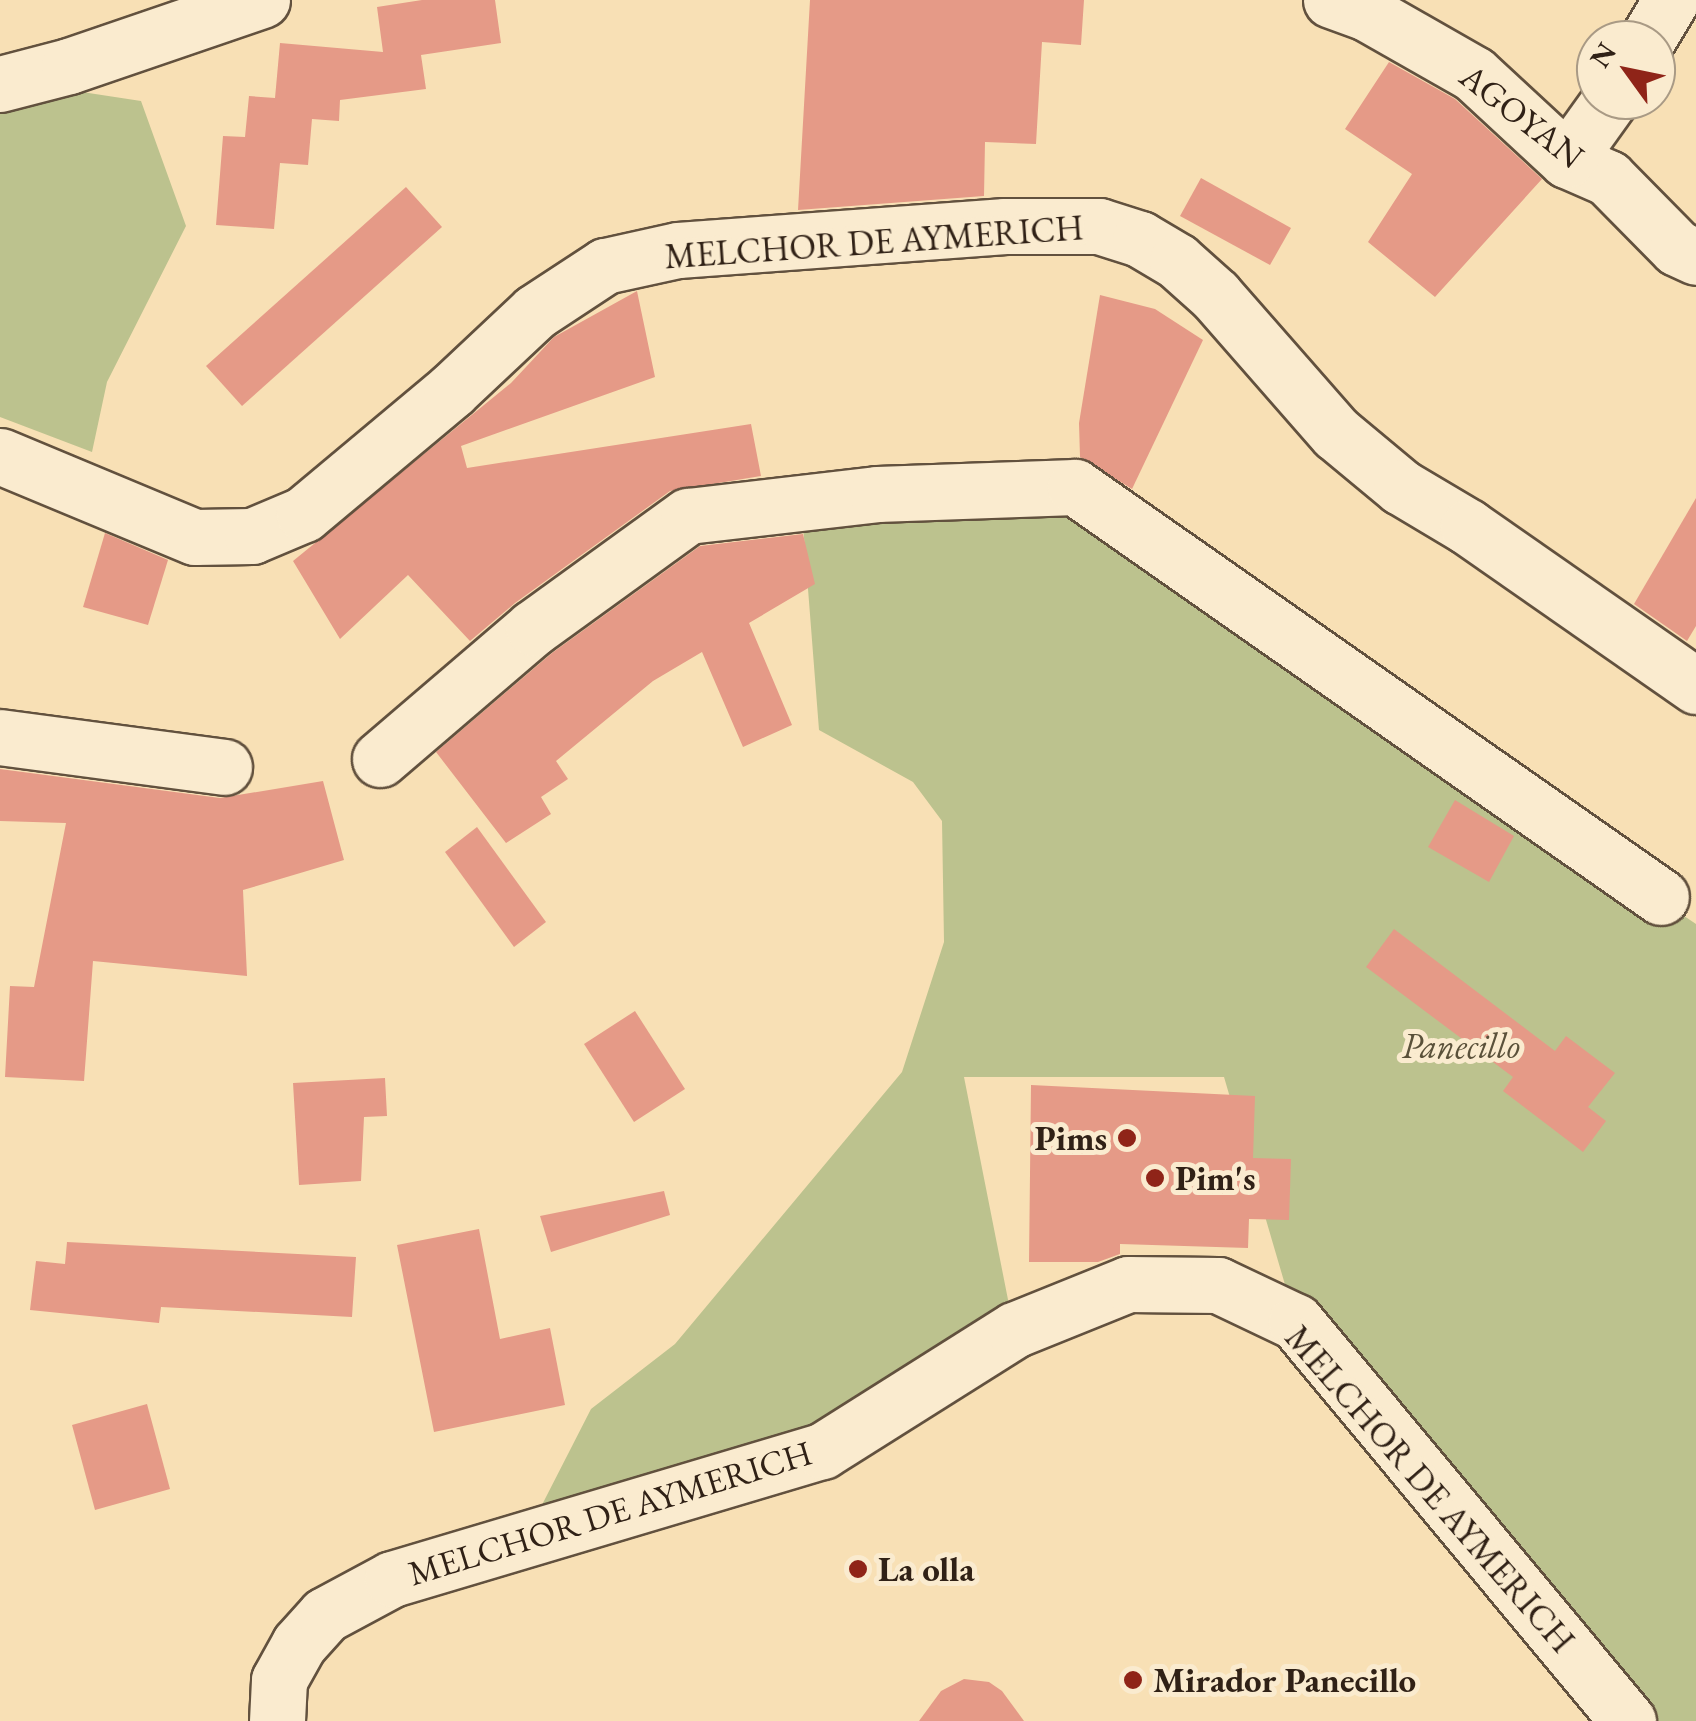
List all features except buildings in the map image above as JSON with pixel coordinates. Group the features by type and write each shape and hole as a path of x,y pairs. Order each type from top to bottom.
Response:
{"street":[{"path":"0,84 69,66 262,0"},
{"name":"AGOYAN","path":"1330,0 1366,12 1474,74 1568,160 1608,178 1677,248 1696,258"},
{"path":"1568,160 1596,120"},
{"name":"MELCHOR DE AYMERICH","path":"0,456 195,537 252,536 304,514 451,391 535,312 605,266 678,250 1004,226 1099,226 1140,239 1177,261 1215,295 1336,433 1377,468 1696,686"},
{"path":"380,759 533,628 688,516 877,494 1075,487 1661,897"},
{"path":"0,737 224,768"},
{"name":"MELCHOR DE AYMERICH","path":"277,1721 279,1680 298,1644 325,1614 392,1578 822,1451 1014,1330 1128,1284 1146,1284 1218,1285 1296,1322 1628,1721"}],"green space":[{"path":"69,90 141,101 186,226 107,382 92,452 0,417 0,107"},
{"name":"Panecillo","path":"1054,494 1696,924 1696,1721 1628,1721 1296,1322 1224,1077 964,1077 1014,1330 822,1451 523,1542 591,1409 675,1344 902,1072 944,942 942,821 913,782 819,730 802,512"}],"place":[{"name":"Pims","path":"1127,1138"},
{"name":"Pim's","path":"1155,1178"},
{"name":"La olla","path":"858,1569"},
{"name":"Mirador Panecillo","path":"1133,1680"}]}
